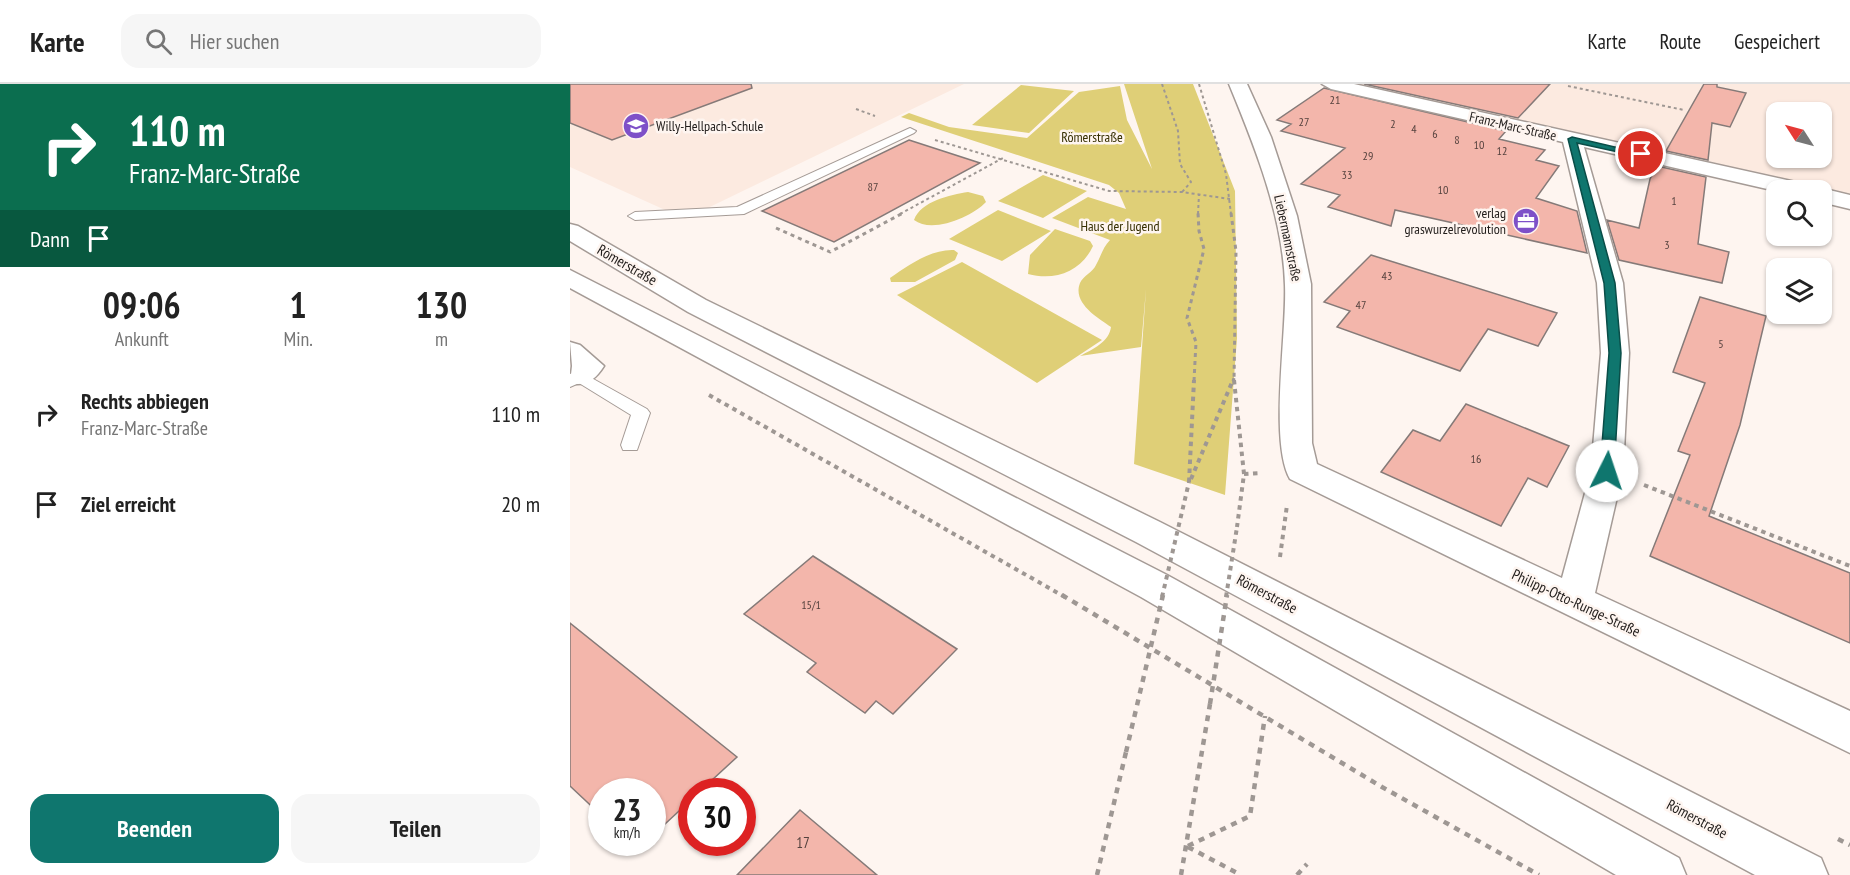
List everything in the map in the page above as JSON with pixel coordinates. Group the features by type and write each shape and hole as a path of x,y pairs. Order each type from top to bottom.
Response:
{"street":[{"name":"Liebermannstraße","path":"1238,84 1261,137 1286,216 1298,284 1295,484"},
{"name":"Franz-Marc-Straße","path":"1331,84 1766,182"},
{"path":"1572,139 1610,283 1615,353 1607,471 1597,519 1574,602"},
{"path":"1832,198 1850,202"},
{"name":"Römerstraße","path":"570,231 697,306 1148,532 1804,875"},
{"path":"570,278 1154,586 1662,875"},
{"name":"Philipp-Otto-Runge-Straße","path":"1295,484 1574,602 1850,733"}],"lane":[{"path":"635,216 740,211 910,131"},
{"path":"573,370 641,413 630,445"}],"path":[{"path":"1162,84 1178,131 1180,164 1191,182 1182,192"},
{"path":"1181,875 1210,704 1244,474 1234,377 1236,251 1230,199 1226,174 1199,84"},
{"path":"1568,86 1684,110"},
{"path":"856,109 910,131 1109,191 1182,192 1230,199"},
{"path":"740,211 830,252 1003,158"},
{"path":"1190,482 1196,342 1187,329 1190,292 1201,271 1205,246 1199,236 1200,194"},
{"path":"1097,875 1190,482 1234,377"},
{"path":"706,393 1070,600 1382,787 1539,875"},
{"path":"1607,471 1850,566"},
{"path":"1279,564 1295,484"},
{"path":"1187,847 1250,816 1265,716"},
{"path":"1187,847 1242,875"},
{"path":"1297,875 1307,864"}],"shaded area":[{"path":"570,84 964,84 685,219 570,167"},
{"path":"1349,84 1850,84 1850,197 1832,193 1832,180 1775,180"}],"green space":[{"name":"Haus der Jugend","path":"1124,84 1193,84 1235,191 1237,338 1225,495 1134,464 1146,289 1141,347 1080,356 1104,341 1110,332 1111,327 1083,303 1079,290 1081,281 1095,267 1110,240 1052,218 1088,197 1126,209 1119,193 1109,185 901,117 909,113 949,127 1027,138 1079,92 1120,86 1127,120 1152,169"},
{"path":"1021,85 1074,91 1029,133 972,125"},
{"path":"1043,175 1087,191 1043,218 998,201"},
{"path":"968,192 983,196 986,202 980,208 952,222 931,225 914,220 918,213 929,204 945,197"},
{"path":"998,210 1051,231 1002,261 949,239"},
{"path":"1055,229 1090,241 1093,246 1088,255 1074,268 1057,275 1028,274 1030,255"},
{"path":"954,250 958,253 955,260 915,282 891,282 890,278 920,259 937,252"},
{"path":"962,262 1102,340 1037,383 897,295"}],"building":[{"path":"570,84 751,84 752,88 612,140 570,123"},
{"path":"1364,84 1550,84 1518,118"},
{"path":"1704,84 1717,84 1717,87 1746,93 1730,127 1712,123 1708,160 1666,151"},
{"path":"1324,88 1506,131 1499,139 1545,150 1536,160 1559,166 1536,198 1577,211 1587,253 1395,210 1391,226 1328,207 1340,195 1301,184 1345,148 1281,131 1291,124 1277,120"},
{"path":"909,140 980,163 834,242 762,211"},
{"path":"1657,166 1706,177 1698,244 1729,252 1722,283 1619,260 1607,220 1639,228 1650,179"},
{"path":"1371,255 1557,313 1538,346 1488,329 1460,371 1337,327 1350,311 1324,302"},
{"path":"1700,297 1766,316 1740,425 1709,516 1850,573 1850,643 1650,556 1690,455 1678,451 1705,383 1673,372"},
{"path":"1466,404 1569,446 1547,487 1528,478 1501,526 1381,472 1413,430 1440,441"},
{"path":"813,556 957,649 893,714 876,701 865,713 807,672 816,663 744,614"},
{"path":"570,623 737,757 714,778 678,778 678,812 666,823 666,778 588,778 588,803 570,786"},
{"path":"800,810 877,875 737,875"}],"place":[{"name":"Willy-Hellpach-Schule","path":"636,126"},
{"name":"verlag graswurzelrevolution","path":"1526,221"}],"route":[{"path":"1607,471 1615,353 1610,283 1572,139 1641,154"}]}
